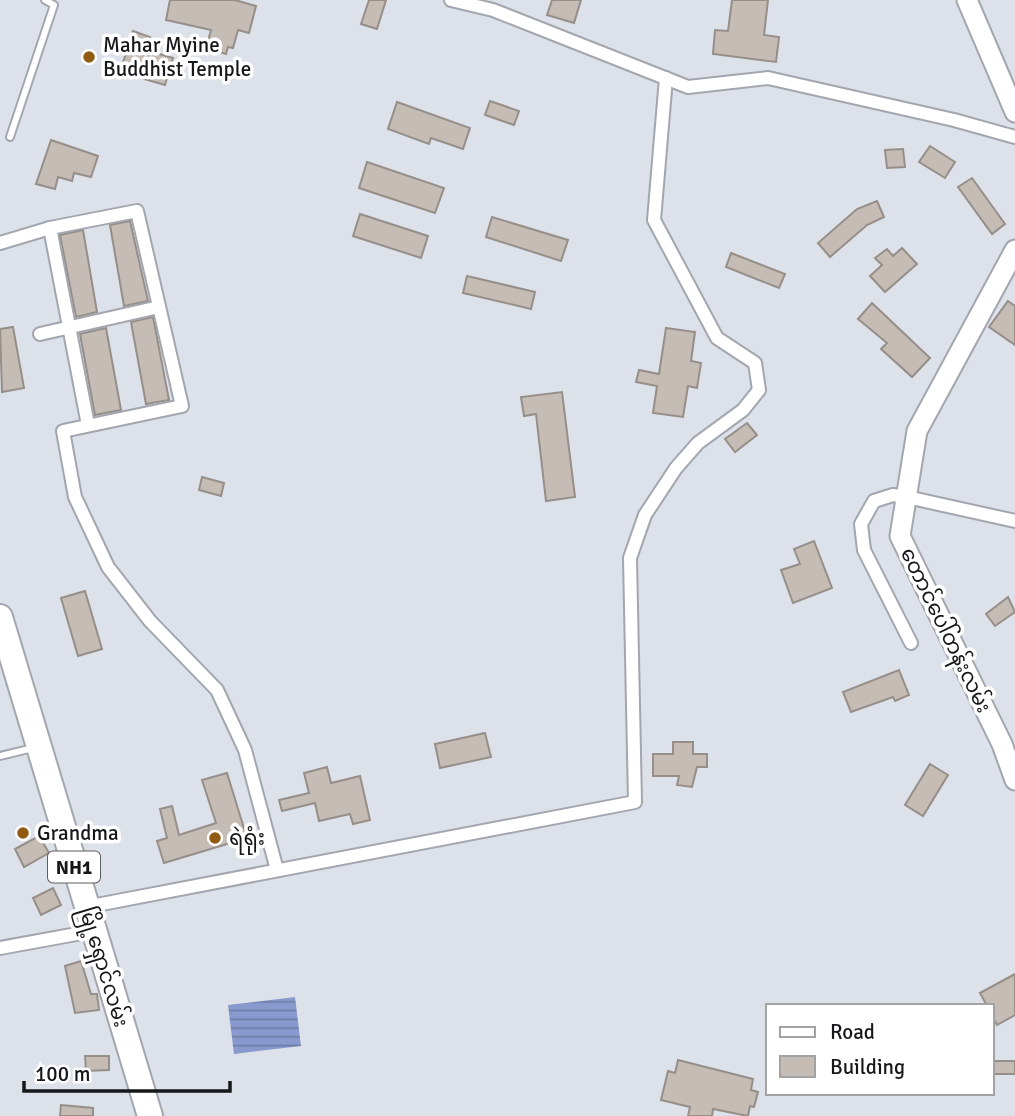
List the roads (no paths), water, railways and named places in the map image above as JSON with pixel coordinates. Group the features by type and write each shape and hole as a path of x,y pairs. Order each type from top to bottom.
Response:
{"highway":[{"name":"မြို့ရှောင်လမ်း","path":"0,617 150,1116"}],"street":[{"path":"451,0 492,10 688,87 768,78 954,120 1015,137"},
{"path":"967,0 1015,112"},
{"path":"86,907 635,803 630,558 645,515 676,468 698,443 743,410 759,390 755,363 717,338 654,220 666,78"},
{"path":"0,243 50,228 137,211 182,406 63,431 75,497 108,567 150,621 217,691 245,750 277,870"},
{"path":"50,228 89,425"},
{"name":"တောင်ပေါ်တန်းလမ်း","path":"1015,250 917,431 900,536 1002,744 1015,780"},
{"path":"40,334 159,307"},
{"path":"911,643 864,550 861,524 874,501 893,495 1015,521"},
{"path":"0,948 93,931"}],"lane":[{"path":"10,137 54,5 45,0"},
{"path":"0,757 38,747"}],"water":[{"path":"295,997 301,1046 234,1054 228,1005"}],"place":[{"name":"Mahar Myine Buddhist Temple","path":"89,57"},
{"name":"Grandma","path":"23,833"},
{"name":"ရဲရုံး","path":"215,838"}]}
